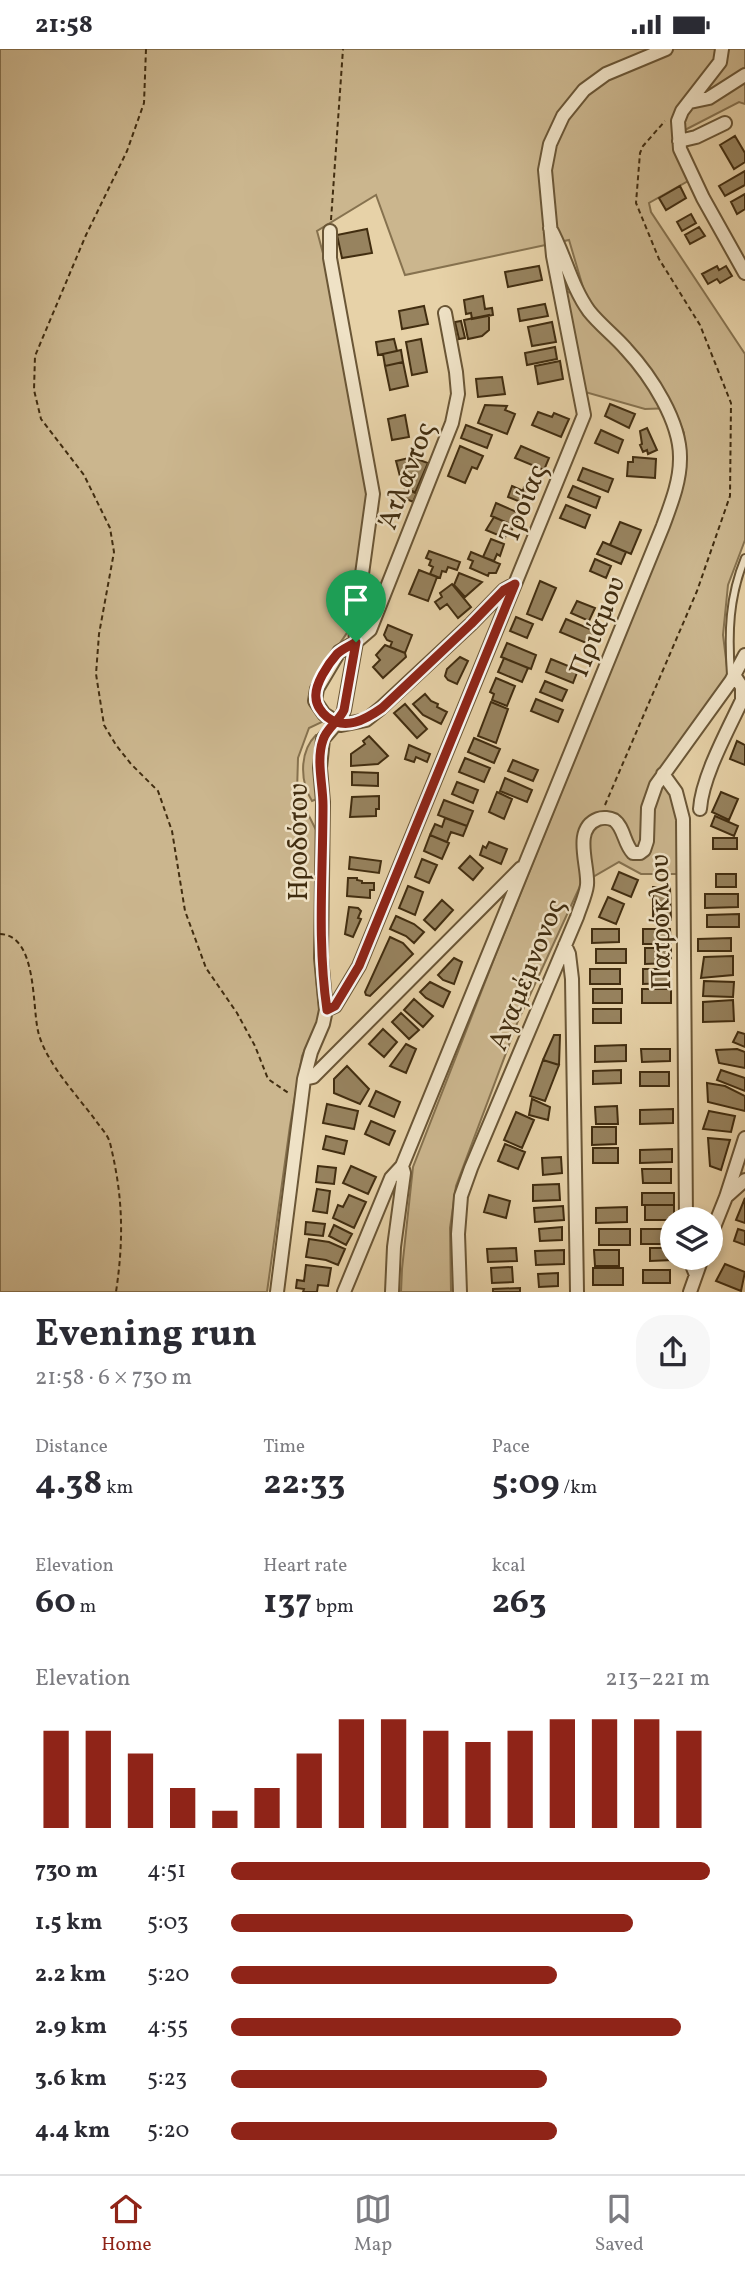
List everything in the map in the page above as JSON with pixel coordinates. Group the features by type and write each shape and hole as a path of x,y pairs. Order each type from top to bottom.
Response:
{"street":[{"name":"Πριάμου","path":"392,1292 394,1247 404,1173 402,1166 663,526 677,484 680,459 678,435 662,399 639,365 589,311 574,284 561,248 550,228 545,170 550,144 563,116 584,90 606,74 666,49"},
{"path":"722,49 720,62 682,111 678,121 679,141 680,149 703,198 745,273"},
{"path":"690,102 709,98 745,75"},
{"path":"679,141 695,137 725,123"},
{"name":"Τροίας","path":"327,1010 335,1006 359,966 584,415 550,228"},
{"name":"Ηροδότου","path":"277,1292 304,1079 327,1010 321,958 323,802 320,768 323,739 344,710 356,642 355,625 373,494 330,258 330,231"},
{"name":"Άτλαντος","path":"336,723 324,714 315,701 317,689 339,652 370,630 452,423 458,394 445,313"},
{"path":"336,723 341,725 366,720 382,708 504,590 515,584"},
{"path":"663,774 733,678 745,655"},
{"path":"700,809 707,781 742,700 742,687 733,678"},
{"name":"Αγαμέμνονος","path":"460,1292 458,1234 461,1196 587,886 582,848 590,825 599,818 615,821 630,850 640,853 647,841 648,808 663,774"},
{"name":"Πατρόκλου","path":"663,774 676,792 682,819 686,1207"},
{"path":"304,1079 313,1077 525,863"},
{"path":"565,945 569,954 572,979 577,1292"},
{"path":"722,1207 745,1138"},
{"path":"344,1292 391,1178 402,1166"},
{"path":"726,1197 745,1179"},
{"path":"694,1270 696,1275"},
{"path":"690,1292 698,1270"}],"lane":[{"path":"733,678 728,635 735,582 745,558"}],"path":[{"path":"146,49 144,103 127,151 86,235 35,356 34,390 41,419 84,475 110,528 114,552 99,634 96,674 104,725 131,764 158,791 172,831 185,911 206,968 237,1013 255,1046 268,1079 301,1099"},
{"path":"330,231 343,49"},
{"path":"0,934 6,934 23,946 29,965 38,1033 57,1070 109,1139 122,1205 121,1261 116,1292"}],"shaded area":[{"path":"0,49 745,49 745,104 739,102 679,133 675,151 688,181 649,203 651,212 745,354 745,540 728,585 723,635 728,675 657,777 666,786 676,808 682,874 641,874 619,862 581,884 518,1021 456,1186 450,1228 451,1292 401,1292 413,1167 673,517 685,467 684,433 674,408 645,409 585,392 566,292 585,294 569,240 405,275 376,195 317,231 372,498 348,631 312,685 312,694 322,722 309,728 298,758 297,792 318,834 316,977 320,1016 302,1056 267,1292 0,1292"},
{"path":"316,735 319,798 312,801 305,785 303,767 310,742"}],"building":[{"path":"735,136 745,153 745,162 734,169 720,145"},
{"path":"745,171 745,185 725,196 719,186"},
{"path":"680,186 686,198 666,210 659,198"},
{"path":"745,194 745,209 737,214 731,202"},
{"path":"691,214 696,223 682,231 677,222"},
{"path":"699,227 705,236 690,244 685,235"},
{"path":"367,229 372,253 342,258 337,235"},
{"path":"539,266 542,280 508,287 505,272"},
{"path":"717,266 719,270 726,266 732,276 720,283 717,279 708,284 702,274"},
{"path":"483,296 485,309 492,308 493,315 472,319 471,313 466,314 464,300"},
{"path":"545,304 548,316 520,321 518,309"},
{"path":"424,306 428,324 402,329 399,311"},
{"path":"489,315 489,330 482,336 468,339 464,320"},
{"path":"461,321 465,338 459,339 455,322"},
{"path":"552,322 556,342 532,346 528,327"},
{"path":"394,339 397,351 378,355 376,342"},
{"path":"421,339 427,372 412,375 406,342"},
{"path":"555,347 557,359 527,365 525,353"},
{"path":"401,350 403,362 385,366 383,354"},
{"path":"560,361 563,379 538,384 535,366"},
{"path":"403,362 408,386 390,390 385,366"},
{"path":"502,377 505,394 478,397 476,379"},
{"path":"610,404 635,414 629,428 605,416"},
{"path":"485,405 507,406 505,410 515,414 507,434 478,423"},
{"path":"538,412 552,417 554,413 569,419 561,437 532,425"},
{"path":"405,415 409,437 392,440 388,419"},
{"path":"466,425 492,435 487,448 461,438"},
{"path":"647,428 657,450 648,454 647,450 643,452 640,445 640,431"},
{"path":"601,430 623,440 618,453 595,443"},
{"path":"460,446 483,456 477,469 472,467 465,483 448,476"},
{"path":"521,446 549,458 544,470 515,458"},
{"path":"633,457 656,459 655,478 627,476 628,462 633,462"},
{"path":"409,458 410,465 415,464 414,458 428,463 415,493 402,484 396,461"},
{"path":"583,468 613,479 608,492 578,480"},
{"path":"512,486 523,491 524,487 534,491 528,505 508,497"},
{"path":"573,486 600,497 596,508 568,497"},
{"path":"405,488 417,493 413,502 402,497"},
{"path":"496,503 521,514 515,526 491,516"},
{"path":"566,505 590,515 585,528 560,518"},
{"path":"494,517 514,526 505,538 486,530"},
{"path":"620,522 641,530 631,554 610,545"},
{"path":"491,539 504,544 500,556 497,554 494,561 483,557"},
{"path":"603,542 626,552 621,564 597,554"},
{"path":"429,551 460,562 457,570 448,567 446,572 442,571 440,578 430,574 433,567 429,565 431,560 426,558"},
{"path":"471,552 500,564 496,573 489,573 488,576 470,568 473,561 468,559"},
{"path":"595,559 611,566 606,578 590,571"},
{"path":"419,570 437,577 428,601 409,594"},
{"path":"459,573 482,582 465,597 454,585"},
{"path":"540,581 556,588 542,620 527,614"},
{"path":"452,584 471,607 458,618 447,604 440,609 435,602 442,597 440,593"},
{"path":"577,601 595,608 589,621 571,613"},
{"path":"516,617 533,624 527,638 510,631"},
{"path":"566,619 597,632 591,645 560,632"},
{"path":"388,625 412,635 405,653 390,647 392,642 384,635"},
{"path":"507,643 536,655 531,669 501,657"},
{"path":"385,645 405,653 406,657 383,678 373,667 380,660 376,655"},
{"path":"460,657 468,661 457,684 445,676 447,669"},
{"path":"504,658 528,668 522,682 498,672"},
{"path":"551,659 578,670 573,683 546,672"},
{"path":"496,678 515,686 507,706 492,700 494,694 490,692"},
{"path":"545,681 567,690 562,701 540,692"},
{"path":"425,694 438,704 437,707 447,712 441,724 423,715 413,704"},
{"path":"536,699 563,710 558,722 531,711"},
{"path":"491,702 508,709 496,743 478,736"},
{"path":"405,704 427,729 417,738 394,713"},
{"path":"369,736 388,756 378,764 351,766 351,754 365,744 363,741"},
{"path":"474,738 500,749 494,763 468,752"},
{"path":"737,741 745,745 745,765 730,759"},
{"path":"409,745 430,754 427,762 416,757 414,762 405,759"},
{"path":"465,758 490,768 484,782 459,772"},
{"path":"513,760 538,770 533,781 508,771"},
{"path":"352,772 378,773 378,786 352,785"},
{"path":"505,778 532,790 527,802 500,791"},
{"path":"457,782 478,790 473,803 452,794"},
{"path":"497,792 512,799 504,819 489,812"},
{"path":"721,792 738,799 729,820 712,812"},
{"path":"379,796 376,816 350,817 352,797"},
{"path":"444,800 473,811 467,826 438,815"},
{"path":"715,816 738,826 734,836 711,826"},
{"path":"445,818 467,826 463,836 451,832 447,842 430,835 435,824 442,827"},
{"path":"430,835 449,843 442,859 424,851"},
{"path":"713,838 737,838 737,849 713,849"},
{"path":"489,842 507,849 501,864 480,855 483,846 486,848"},
{"path":"470,856 483,868 473,880 459,868"},
{"path":"350,857 381,861 379,873 349,869"},
{"path":"422,859 437,865 429,883 415,877"},
{"path":"619,872 638,880 631,897 612,889"},
{"path":"716,874 736,874 736,887 716,887"},
{"path":"348,878 357,878 362,883 374,883 370,898 347,896"},
{"path":"408,886 423,892 415,915 399,908"},
{"path":"653,887 670,887 671,920 653,920"},
{"path":"705,894 738,894 738,907 705,908"},
{"path":"608,897 624,904 616,924 599,917"},
{"path":"442,900 453,910 435,930 424,920"},
{"path":"349,907 361,911 358,918 361,919 353,937 345,934"},
{"path":"739,914 739,927 707,927 707,915"},
{"path":"396,916 424,932 414,943 390,929"},
{"path":"592,929 619,929 619,942 592,943"},
{"path":"643,929 670,929 671,944 643,944"},
{"path":"390,937 403,943 413,954 370,996 366,995 365,992"},
{"path":"731,938 731,951 698,951 698,939"},
{"path":"645,948 671,948 671,963 645,964"},
{"path":"596,949 626,949 626,963 596,963"},
{"path":"733,956 733,975 701,978 704,957"},
{"path":"454,958 462,962 454,984 438,975"},
{"path":"590,969 620,969 620,984 590,984"},
{"path":"643,969 670,969 670,983 643,984"},
{"path":"704,981 734,982 733,997 703,996"},
{"path":"430,982 450,992 443,1007 420,992"},
{"path":"593,989 622,989 622,1003 593,1003"},
{"path":"642,989 671,989 671,1003 642,1003"},
{"path":"414,999 433,1016 423,1027 404,1010"},
{"path":"733,1000 734,1021 703,1022 703,1002"},
{"path":"593,1009 621,1009 621,1023 593,1023"},
{"path":"401,1013 419,1030 409,1039 392,1022"},
{"path":"383,1029 397,1042 384,1057 369,1044"},
{"path":"738,1032 745,1034 745,1047 733,1042"},
{"path":"554,1035 560,1035 559,1065 543,1060"},
{"path":"406,1044 416,1049 406,1073 390,1066"},
{"path":"626,1045 626,1061 595,1062 595,1046"},
{"path":"641,1049 670,1049 670,1061 642,1062"},
{"path":"737,1049 745,1052 745,1068 719,1063 716,1050"},
{"path":"543,1060 559,1065 545,1101 530,1096"},
{"path":"347,1066 369,1089 360,1104 334,1093 334,1079"},
{"path":"621,1070 621,1083 593,1084 593,1071"},
{"path":"721,1070 745,1078 745,1091 717,1080"},
{"path":"640,1072 669,1072 669,1086 640,1086"},
{"path":"707,1083 725,1086 745,1096 745,1111 708,1102"},
{"path":"376,1091 400,1102 394,1117 369,1106"},
{"path":"532,1099 550,1107 548,1120 529,1115"},
{"path":"327,1104 358,1111 354,1129 323,1123"},
{"path":"617,1106 618,1124 596,1124 595,1107"},
{"path":"673,1109 673,1123 640,1124 640,1110"},
{"path":"709,1111 735,1116 731,1132 703,1129"},
{"path":"516,1112 534,1120 522,1148 504,1140"},
{"path":"371,1121 395,1131 389,1145 365,1134"},
{"path":"592,1127 616,1127 616,1144 592,1145"},
{"path":"326,1136 347,1141 344,1154 323,1149"},
{"path":"708,1138 730,1140 721,1170 710,1166"},
{"path":"505,1144 525,1152 518,1169 498,1161"},
{"path":"593,1148 618,1148 618,1163 593,1163"},
{"path":"672,1149 672,1162 640,1163 640,1150"},
{"path":"561,1157 562,1173 543,1175 542,1158"},
{"path":"318,1166 336,1168 334,1184 316,1182"},
{"path":"351,1166 376,1177 368,1194 343,1183"},
{"path":"642,1169 671,1169 671,1183 643,1183"},
{"path":"559,1184 560,1200 533,1201 533,1185"},
{"path":"317,1189 330,1191 327,1213 313,1211"},
{"path":"642,1193 674,1193 674,1205 642,1205"},
{"path":"349,1195 366,1202 354,1228 333,1218 338,1205 343,1207"},
{"path":"489,1195 510,1201 506,1218 484,1212"},
{"path":"745,1198 745,1223 736,1220"},
{"path":"645,1205 674,1205 660,1207 660,1220 645,1220"},
{"path":"563,1206 564,1220 535,1222 534,1208"},
{"path":"627,1207 627,1222 596,1223 596,1208"},
{"path":"306,1222 325,1224 323,1236 305,1234"},
{"path":"334,1225 352,1234 346,1245 329,1236"},
{"path":"562,1227 562,1240 540,1241 539,1229"},
{"path":"599,1229 630,1229 630,1245 599,1245"},
{"path":"641,1229 660,1229 660,1244 641,1244"},
{"path":"738,1229 745,1231 745,1245 734,1241"},
{"path":"309,1239 329,1242 345,1249 338,1265 306,1257"},
{"path":"516,1248 517,1261 488,1262 487,1249"},
{"path":"650,1248 660,1248 660,1261 650,1261"},
{"path":"564,1250 564,1264 536,1265 535,1251"},
{"path":"594,1250 619,1250 619,1266 595,1266"},
{"path":"725,1264 745,1272 741,1291 716,1281"},
{"path":"306,1265 331,1268 328,1286 318,1285 317,1292 303,1292 304,1289 296,1288 297,1280 304,1281"},
{"path":"512,1267 513,1282 492,1283 491,1268"},
{"path":"593,1268 623,1268 623,1285 593,1285"},
{"path":"643,1270 670,1270 670,1283 643,1283"},
{"path":"558,1273 558,1286 539,1287 538,1274"},
{"path":"520,1288 520,1292 493,1292 493,1289"}],"route":[{"path":"356,642 339,652 317,689 315,701 324,714 336,723 341,725 366,720 382,708 504,590 515,584 359,966 335,1006 327,1010 321,958 323,802 320,768 323,739 336,723 341,718 344,710 356,642"}]}
